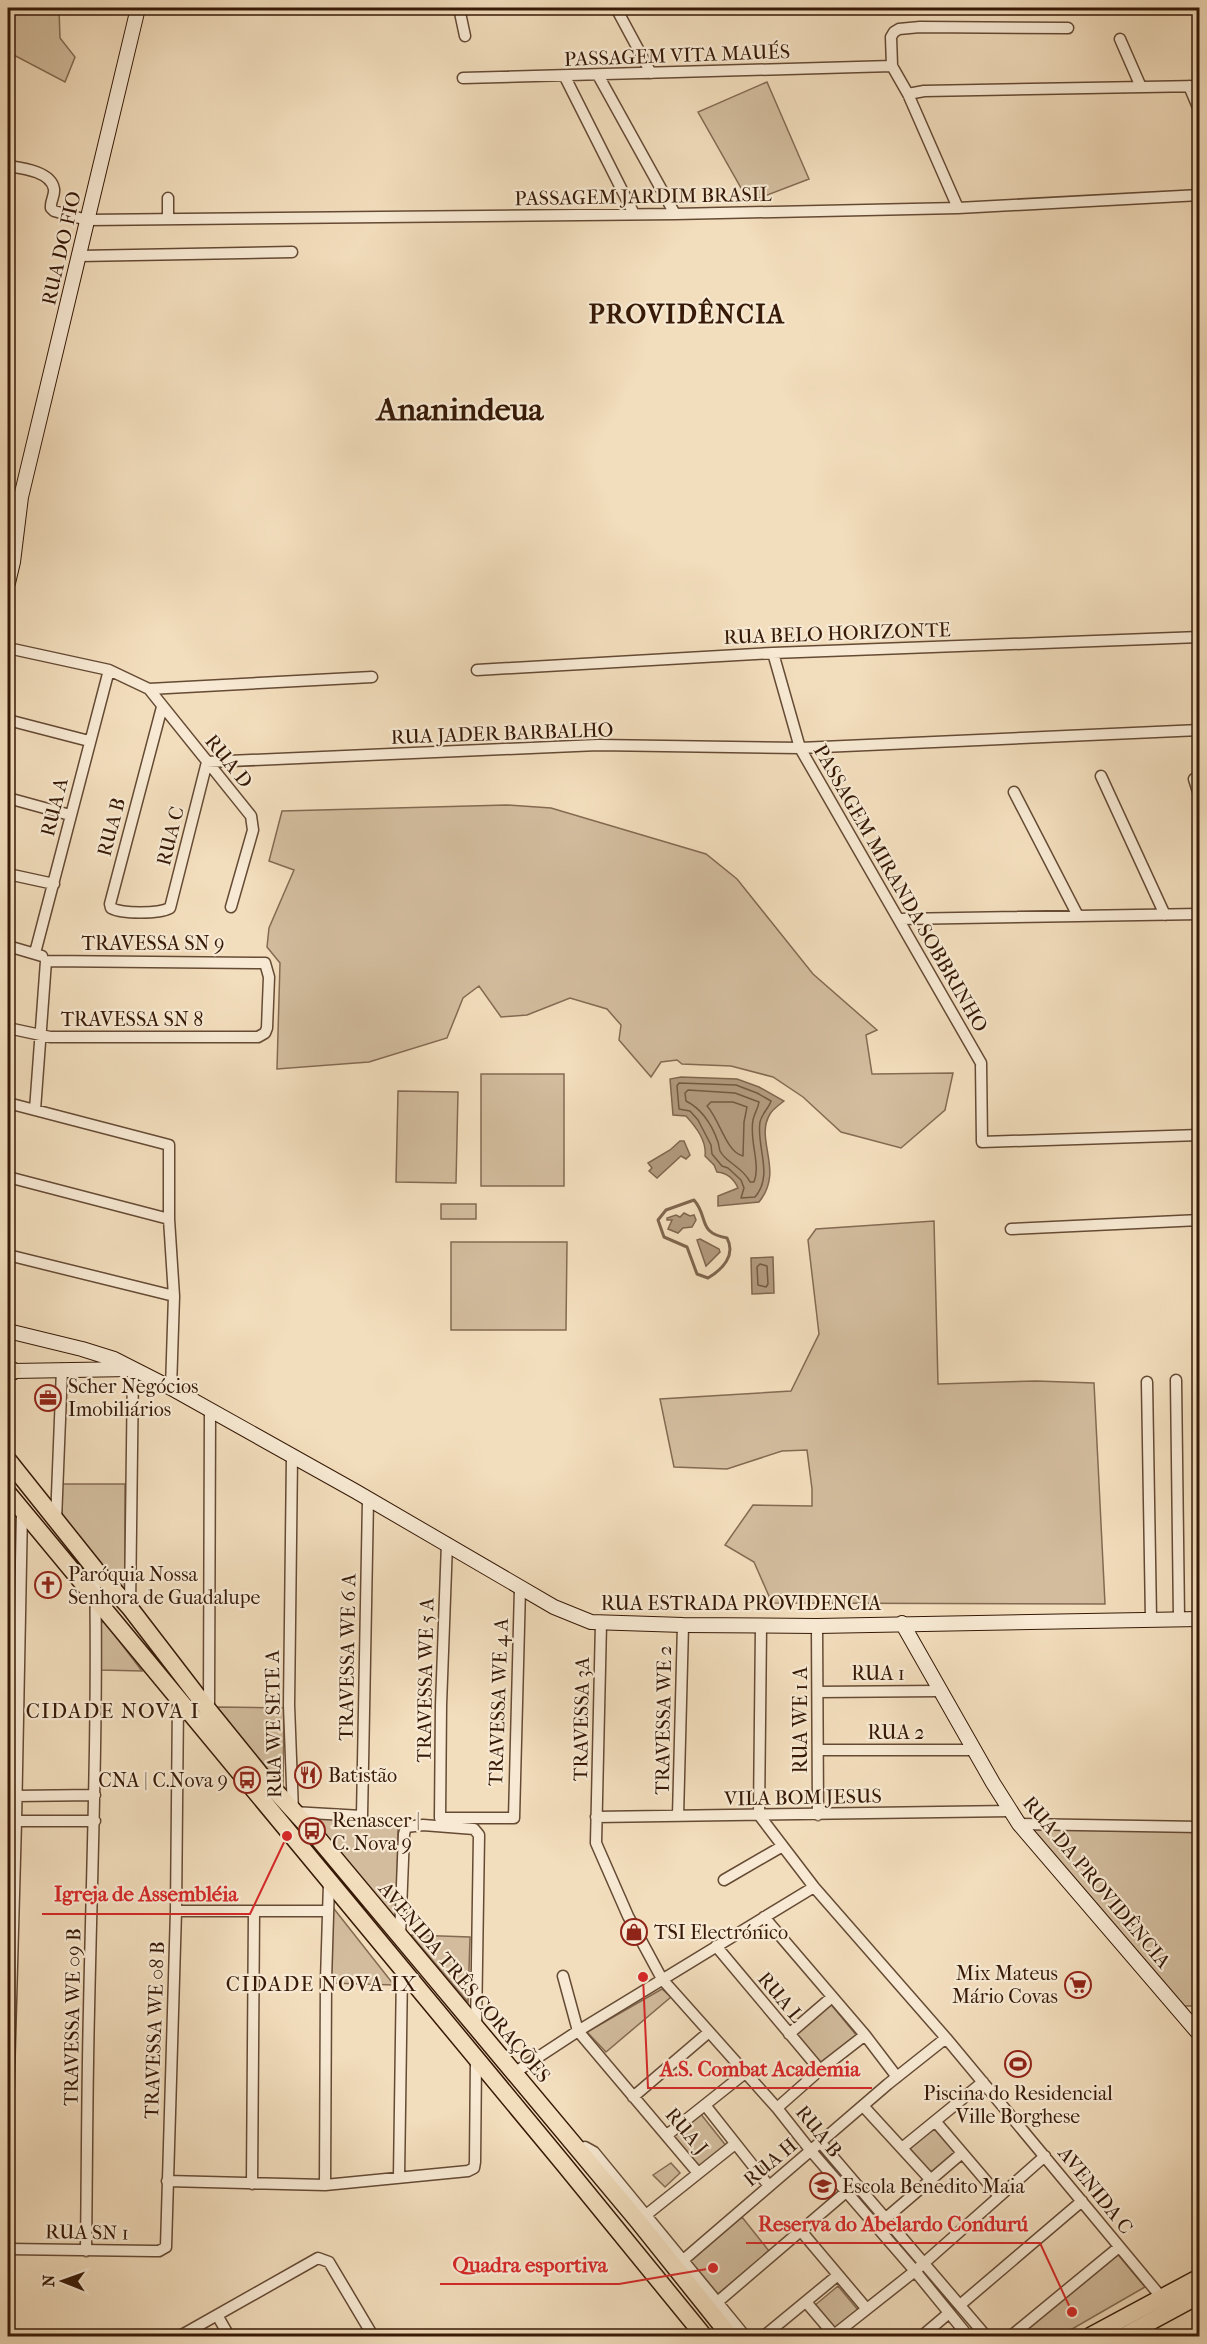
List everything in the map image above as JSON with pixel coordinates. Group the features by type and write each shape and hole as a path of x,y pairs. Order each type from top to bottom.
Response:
{"main road":[{"name":"RUA DO FIO","path":"8,583 13,562 10,522 21,497 138,8"},
{"name":"RUA ESTRADA PROVIDENCIA","path":"8,1331 114,1359 171,1388 447,1543 520,1588 574,1616 601,1623 817,1626 1200,1619"},
{"name":"RUA ESTRADA PROVIDENCIA","path":"10,1370 133,1369"},
{"name":"AVENIDA TRÊS CORAÇÕES","path":"8,1461 95,1569 130,1608 206,1707 293,1812 577,2149 642,2218 713,2305 730,2337"},
{"name":"AVENIDA TRÊS CORAÇÕES","path":"8,1494 562,2162 704,2337"},
{"name":"RUA DA PROVIDÊNCIA","path":"902,1623 939,1691 1019,1824 1200,2035"},
{"path":"275,1817 293,1812"},
{"path":"562,2162 577,2149"},
{"path":"1090,2337 1200,2277"},
{"path":"1125,2336 1199,2298"}],"street":[{"path":"459,8 465,36"},
{"path":"616,8 651,73"},
{"path":"958,208 909,94 892,66 891,37 899,29 911,28 1068,28"},
{"path":"1120,39 1141,87"},
{"name":"PASSAGEM VITA MAUÉS","path":"462,78 565,77 892,66"},
{"path":"598,75 675,214"},
{"path":"565,77 634,214"},
{"path":"909,94 924,91 1194,86 1200,112"},
{"name":"PASSAGEM JARDIM BRASIL","path":"8,166 42,174 52,183 54,189 51,208 54,211 87,220 675,214 958,208 1200,195"},
{"path":"168,198 168,219"},
{"path":"80,256 292,252"},
{"name":"RUA BELO HORIZONTE","path":"477,670 773,653 1200,637"},
{"name":"RUA D","path":"8,648 109,670 149,689 253,821 253,830 231,908"},
{"name":"PASSAGEM MIRANDA SOBBRINHO","path":"773,653 800,748 981,1063 982,1142 1200,1135"},
{"name":"RUA A","path":"35,953 109,670"},
{"path":"149,689 372,676"},
{"name":"RUA B","path":"160,911 118,911 111,908 110,904 162,707"},
{"path":"8,720 89,741"},
{"name":"RUA JADER BARBALHO","path":"207,762 598,745 800,748 1200,729"},
{"name":"RUA C","path":"160,911 170,908 207,762"},
{"path":"1101,776 1165,915"},
{"path":"1194,778 1200,798"},
{"path":"1014,792 1078,916"},
{"path":"8,798 70,815"},
{"path":"8,874 54,884"},
{"path":"899,920 1200,914"},
{"path":"8,946 35,953 46,961 35,1110"},
{"name":"TRAVESSA SN 9","path":"46,961 265,963 268,969 268,1021 265,1033 258,1036"},
{"name":"TRAVESSA SN 8","path":"8,1028 42,1036 258,1036"},
{"path":"8,1103 169,1145 169,1219 174,1296 171,1388"},
{"path":"8,1177 169,1219"},
{"path":"1011,1229 1200,1220"},
{"path":"8,1255 174,1296"},
{"path":"130,1608 133,1369"},
{"path":"56,1520 62,1370"},
{"path":"1176,1380 1179,1619"},
{"path":"1147,1382 1151,1619"},
{"path":"206,1707 209,1703 210,1410"},
{"name":"RUA WE SETE A","path":"292,1456 289,1705 293,1812"},
{"name":"TRAVESSA WE 6 A","path":"293,1812 362,1816 368,1500"},
{"path":"8,2110 22,1511"},
{"name":"TRAVESSA WE 5 A","path":"443,1822 441,1706 447,1543"},
{"name":"TRAVESSA WE 09 B","path":"86,2250 95,1796 95,1569"},
{"name":"TRAVESSA WE 4 A","path":"443,1822 514,1818 520,1588"},
{"name":"TRAVESSA 3A","path":"601,1623 596,1843 628,1916 662,1979"},
{"name":"TRAVESSA WE 2","path":"678,1816 683,1625"},
{"path":"759,1815 761,1626"},
{"name":"RUA WE 1 A","path":"817,1626 818,1815"},
{"name":"RUA 1","path":"818,1692 939,1691"},
{"name":"TRAVESSA WE 08 B","path":"166,2247 176,1911 178,1700"},
{"name":"RUA 2","path":"819,1750 974,1750"},
{"path":"16,1796 95,1796"},
{"name":"VILA BOM JESUS","path":"596,1817 1011,1811"},
{"name":"AVENIDA C","path":"759,1815 781,1847 814,1887 946,2038 1162,2298"},
{"path":"16,1821 94,1821"},
{"path":"399,1936 406,1827 443,1822 474,1828 479,1835 476,2028"},
{"path":"1019,1824 1200,1827"},
{"path":"724,1880 781,1847"},
{"path":"325,2185 329,1883"},
{"path":"514,2073 578,2031 814,1887"},
{"path":"176,1911 328,1911"},
{"path":"252,2184 254,1911"},
{"path":"764,1917 865,2035 897,2077"},
{"name":"RUA L","path":"716,1946 820,2070"},
{"path":"399,2177 402,1970"},
{"path":"563,1976 578,2031"},
{"name":"RUA B","path":"662,1979 777,2108 846,2192 960,2305 986,2337"},
{"path":"789,2034 832,1997"},
{"name":"RUA J","path":"578,2031 698,2173"},
{"path":"633,2097 709,2032"},
{"path":"777,2108 865,2035"},
{"name":"RUA H","path":"679,2264 897,2077 946,2038"},
{"path":"167,2181 325,2185 460,2172 474,2168 476,2059"},
{"path":"667,2134 745,2073"},
{"path":"902,2148 983,2082"},
{"path":"705,2105 769,2186"},
{"path":"864,2107 930,2179"},
{"path":"935,2121 999,2196"},
{"name":"RUA B","path":"821,2143 886,2218 968,2337"},
{"path":"642,2218 735,2144"},
{"path":"886,2218 962,2153"},
{"path":"806,2302 835,2336 1045,2156"},
{"path":"745,2337 713,2305 846,2192"},
{"path":"960,2305 1082,2201"},
{"path":"801,2231 866,2308"},
{"name":"RUA SN 1","path":"8,2249 159,2251 166,2247"},
{"path":"1011,2337 1119,2247"},
{"path":"180,2337 198,2332 217,2315 318,2258 329,2262 373,2337"},
{"path":"764,2337 838,2275"},
{"path":"922,2337 950,2313"},
{"path":"217,2315 229,2337"}],"shaded area":[{"path":"8,8 62,8 59,9 60,38 75,57 65,82 8,52"},
{"path":"767,82 809,179 749,202 698,112"},
{"path":"507,805 551,808 706,854 737,879 813,974 877,1030 866,1035 872,1074 953,1073 945,1110 901,1148 841,1132 803,1097 773,1077 731,1066 682,1064 677,1060 661,1062 651,1077 619,1040 621,1025 607,1009 570,998 527,1015 501,1017 479,986 463,998 447,1038 369,1062 277,1069 280,963 267,947 269,928 294,870 269,861 282,811"},
{"path":"481,1074 564,1074 564,1186 481,1186"},
{"path":"398,1091 458,1092 456,1183 396,1182"},
{"path":"441,1204 476,1204 476,1219 441,1219"},
{"path":"934,1221 938,1384 1036,1381 1094,1383 1105,1604 772,1603 754,1562 725,1545 753,1505 812,1506 807,1450 782,1451 727,1469 674,1467 660,1399 791,1391 819,1334 808,1240 816,1229"},
{"path":"451,1242 567,1242 566,1330 451,1330"},
{"path":"62,1484 125,1484 125,1594 62,1523"},
{"path":"8,1510 11,1514 10,1589 8,1589"},
{"path":"104,1621 142,1671 100,1670 100,1624"},
{"path":"217,1707 284,1708 283,1788"},
{"path":"362,1816 398,1819 397,1922 311,1818"},
{"path":"1031,1829 1199,1829 1199,2006 1182,2006"},
{"path":"331,1905 394,1985 329,1983"},
{"path":"411,1935 470,1937 468,2002"},
{"path":"662,1989 671,1997 606,2052 587,2032"},
{"path":"829,2002 857,2036 820,2065 792,2033"},
{"path":"700,2113 727,2147 694,2173 667,2139"},
{"path":"934,2122 962,2155 928,2184 900,2151"},
{"path":"671,2163 680,2173 665,2187 653,2175"},
{"path":"742,2217 769,2251 718,2294 690,2261"},
{"path":"1115,2251 1145,2287 1060,2336 1012,2336"},
{"path":"838,2286 858,2310 834,2331 814,2306"}],"water":[{"path":"681,1077 737,1079 759,1087 784,1101 771,1112 766,1124 765,1134 770,1167 766,1190 759,1202 718,1206 718,1196 738,1188 730,1177 717,1172 705,1156 703,1140 686,1116 673,1115 670,1079"},
{"path":"680,1141 684,1141 690,1155 686,1159 681,1156 657,1178 649,1171 652,1168 648,1163"},
{"path":"684,1213 694,1215 696,1220 692,1227 683,1228 678,1233 668,1229 672,1220 667,1220 667,1218 676,1215 680,1217"},
{"path":"700,1239 719,1249 720,1252 706,1266 697,1240"},
{"path":"773,1257 774,1293 752,1294 751,1258"}],"waterway":[{"path":"694,1200 707,1228 718,1236 727,1238 729,1244 729,1256 723,1266 708,1278 697,1274 687,1247 664,1237 658,1220 666,1210 694,1200"}],"place":[{"name":"Scher Negócios Imobiliários","path":"48,1398"},
{"name":"Paróquia Nossa Senhora de Guadalupe","path":"48,1585"},
{"name":"Batistão","path":"308,1775"},
{"name":"CNA | C.Nova 9","path":"247,1780"},
{"name":"Renascer | C. Nova 9","path":"312,1831"},
{"name":"Igreja de Assembléia","path":"287,1836"},
{"name":"TSI Electrónico","path":"634,1932"},
{"name":"A.S. Combat Academia","path":"643,1977"},
{"name":"Mix Mateus Mário Covas","path":"1078,1985"},
{"name":"Piscina do Residencial Ville Borghese","path":"1018,2064"},
{"name":"Escola Benedito Maia","path":"823,2186"},
{"name":"Quadra esportiva","path":"713,2268"},
{"name":"Reserva do Abelardo Condurú","path":"1072,2312"}],"district":[{"name":"PROVIDÊNCIA","path":"687,314"},
{"name":"Ananindeua","path":"460,409"},
{"name":"CIDADE NOVA I","path":"113,1711"},
{"name":"CIDADE NOVA IX","path":"322,1984"}]}
